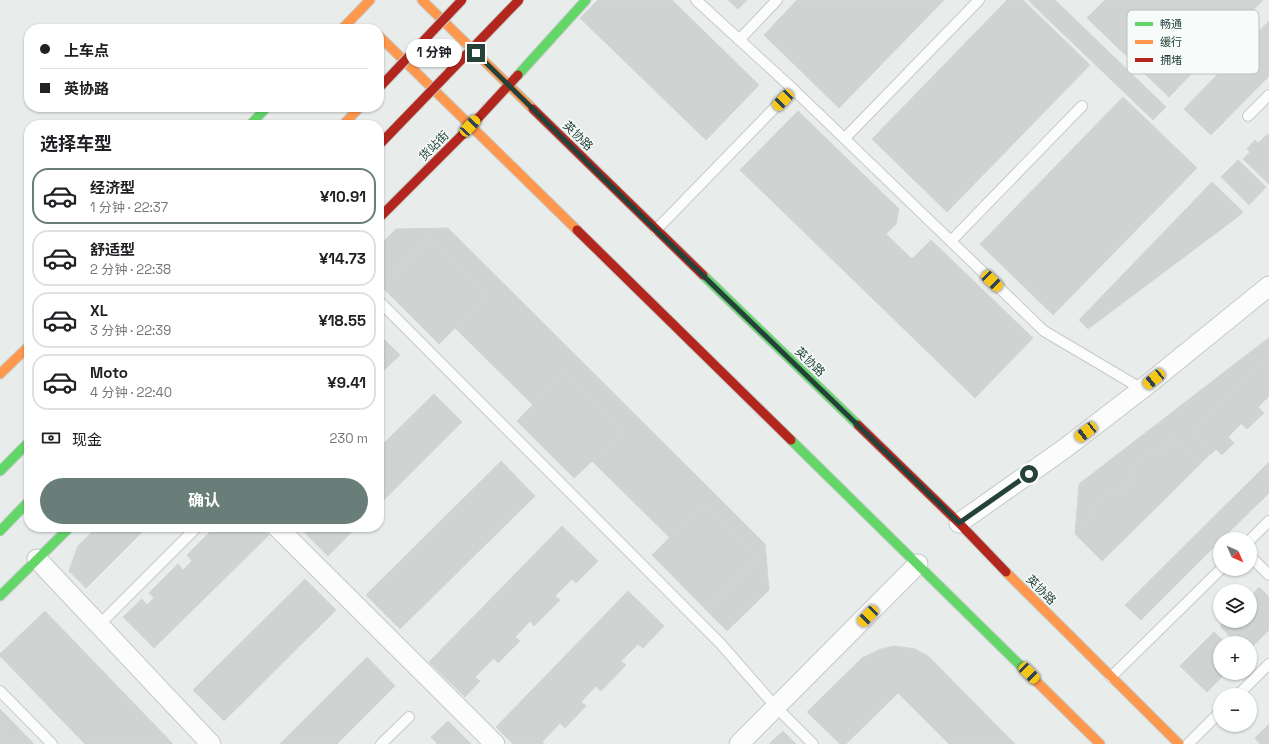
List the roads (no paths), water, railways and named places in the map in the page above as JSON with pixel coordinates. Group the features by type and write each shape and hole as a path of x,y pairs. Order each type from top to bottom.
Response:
{"main road":[{"path":"349,24 360,16 370,0"},
{"name":"英协路","path":"422,0 656,230 959,523 1179,744"},
{"path":"384,83 462,0"},
{"path":"384,140 519,0"},
{"name":"货站街","path":"384,213 470,126 586,0"},
{"path":"384,41 1100,744"},
{"path":"255,120 262,112"},
{"path":"348,120 355,112"},
{"path":"0,374 24,351"},
{"path":"0,460 24,442"},
{"path":"0,471 24,447"},
{"path":"0,531 24,506"},
{"path":"0,596 65,532"}],"street":[{"path":"959,523 1064,449 1269,286"},
{"path":"282,532 495,744"},
{"path":"37,559 211,744"},
{"path":"739,744 918,564"}],"lane":[{"path":"696,0 794,89 1044,331 1142,388"},
{"path":"739,40 777,0"},
{"path":"845,138 979,0"},
{"path":"656,230 794,89"},
{"path":"1248,116 1269,95"},
{"path":"951,241 1082,106"},
{"path":"384,306 720,643 776,707 813,744"},
{"path":"1257,533 1269,521"},
{"path":"99,624 192,532"},
{"path":"1257,563 1269,576"},
{"path":"1111,677 1214,576"},
{"path":"1245,688 1269,664"},
{"path":"0,690 52,744"},
{"path":"381,744 409,717"},
{"path":"1188,744 1213,719"}]}
